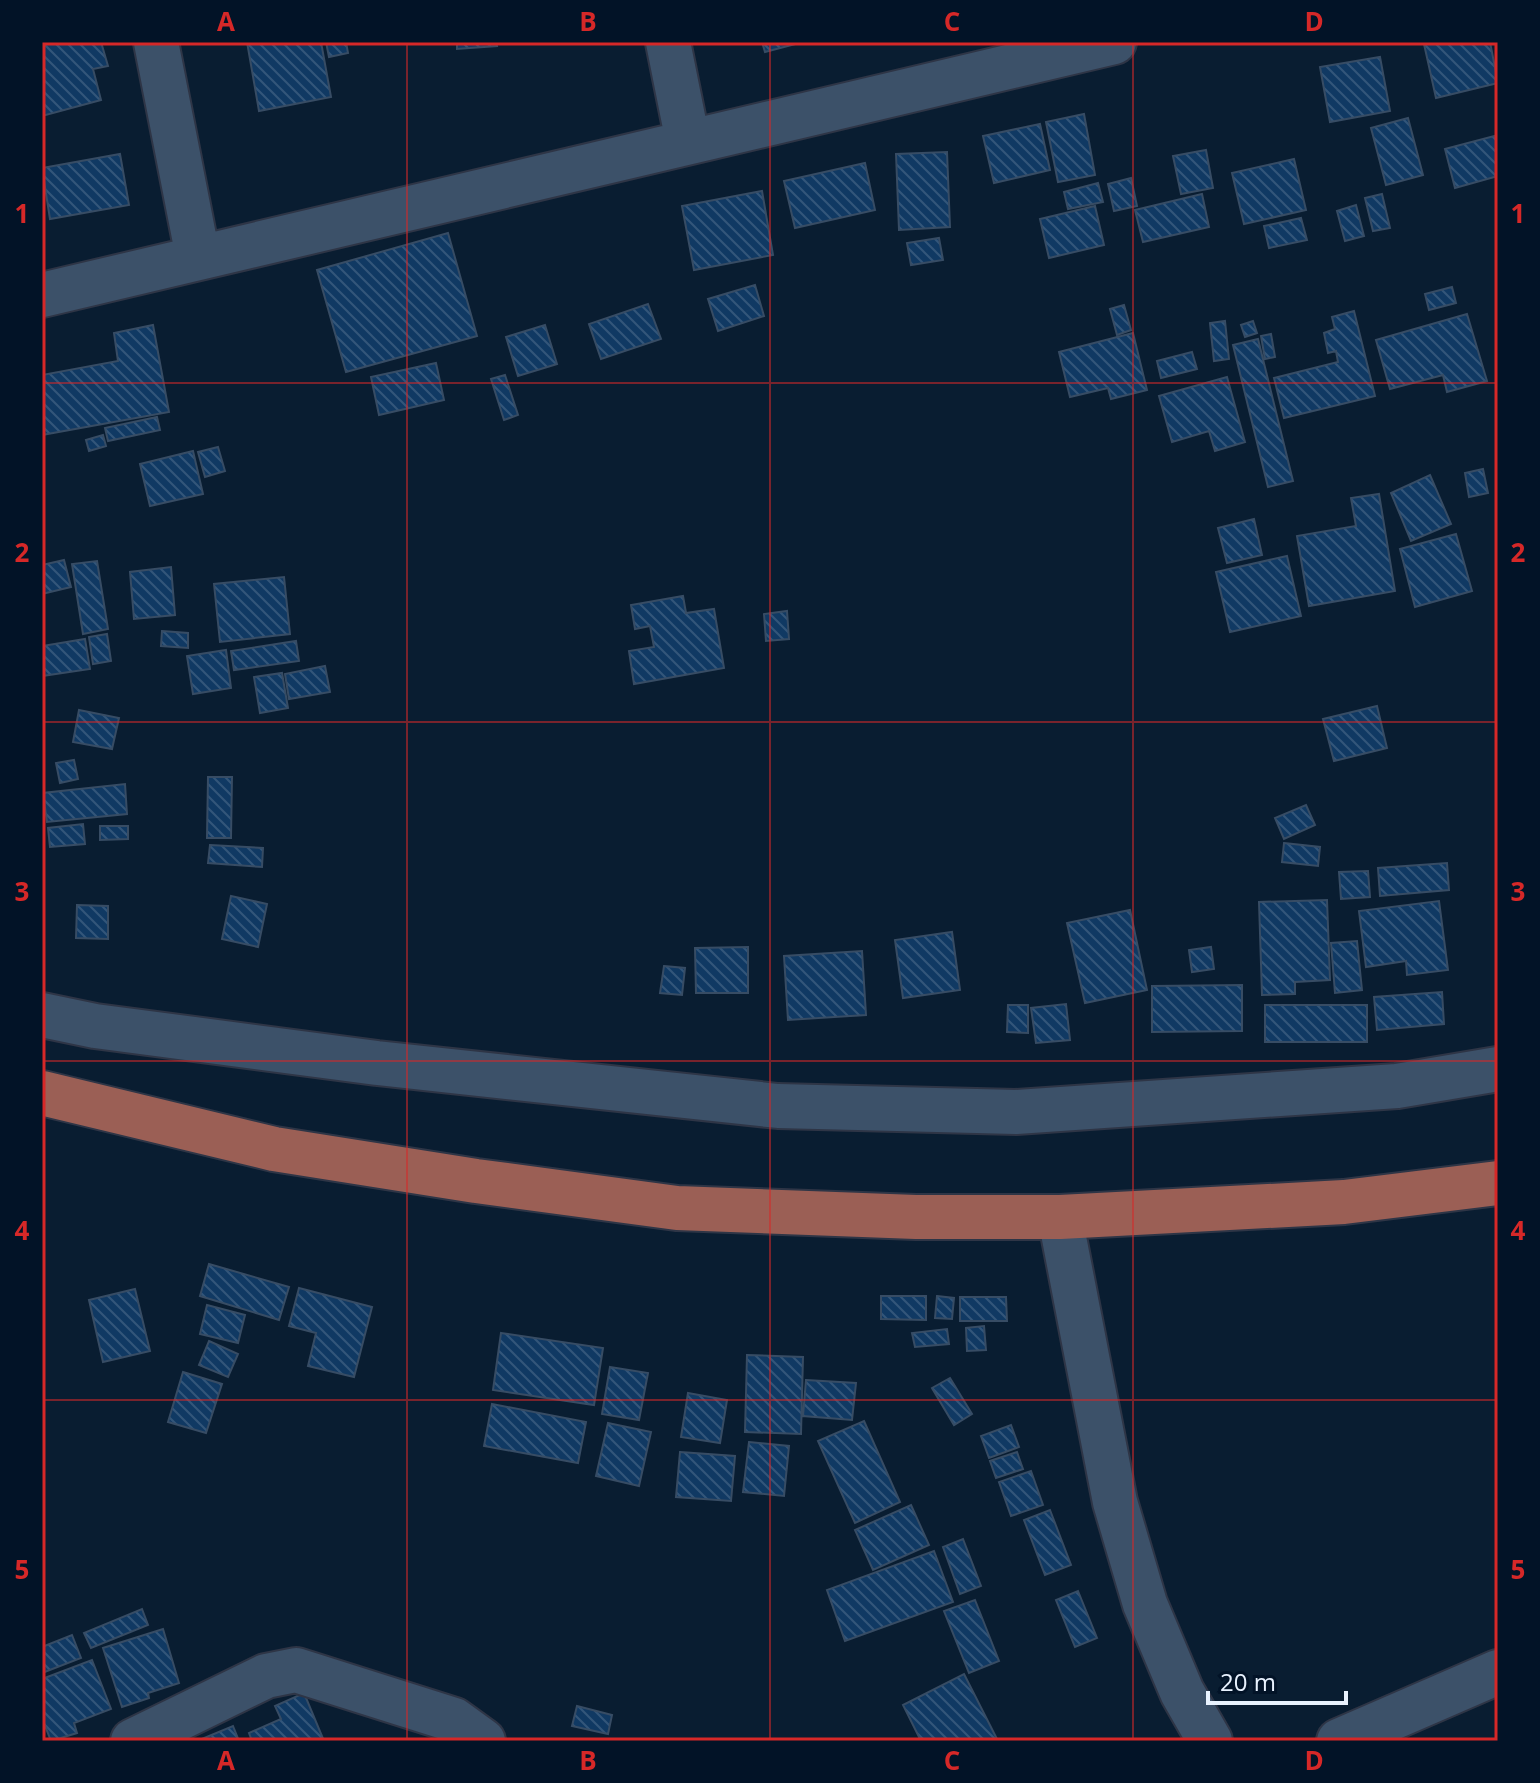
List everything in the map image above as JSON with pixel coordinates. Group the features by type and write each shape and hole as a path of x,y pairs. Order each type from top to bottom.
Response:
{"main road":[{"path":"42,1093 274,1149 476,1181 677,1208 916,1217 1060,1217 1344,1202 1498,1183"}],"street":[{"path":"156,42 198,257"},
{"path":"668,42 688,142"},
{"path":"42,295 1114,42"},
{"path":"42,1015 95,1026 377,1063 778,1106 1016,1112 1397,1086 1498,1069"},
{"path":"1060,1217 1115,1502 1145,1604 1182,1692 1210,1741"},
{"path":"133,1741 266,1676 296,1670 454,1720 483,1741"},
{"path":"1339,1741 1498,1672"}],"building":[{"path":"42,42 101,42 108,66 93,69 101,100 42,116"},
{"path":"247,42 321,42 331,97 259,111"},
{"path":"326,42 346,42 348,53 329,57"},
{"path":"457,42 496,42 497,46 457,49"},
{"path":"762,42 803,42 765,52"},
{"path":"1490,42 1498,83 1436,98 1424,44"},
{"path":"1380,57 1390,111 1330,122 1320,67"},
{"path":"1084,114 1095,175 1058,182 1046,122"},
{"path":"1408,118 1423,175 1386,185 1371,128"},
{"path":"1040,124 1050,170 994,183 983,136"},
{"path":"1498,135 1498,176 1455,188 1445,149"},
{"path":"1206,150 1213,188 1181,194 1173,156"},
{"path":"947,152 950,227 899,230 896,154"},
{"path":"120,154 129,205 50,219 42,168"},
{"path":"1294,159 1306,210 1244,224 1232,173"},
{"path":"865,163 875,210 795,228 784,181"},
{"path":"1131,178 1137,206 1114,211 1108,184"},
{"path":"1098,183 1103,202 1068,209 1064,192"},
{"path":"762,191 773,255 694,270 682,206"},
{"path":"1202,194 1209,227 1143,242 1135,210"},
{"path":"1382,194 1390,228 1373,231 1365,198"},
{"path":"1356,205 1364,236 1345,241 1337,211"},
{"path":"1095,206 1104,245 1049,258 1040,219"},
{"path":"1301,218 1307,240 1269,248 1264,226"},
{"path":"448,233 477,336 346,372 317,270"},
{"path":"939,238 943,260 911,265 907,243"},
{"path":"755,285 764,316 718,331 708,299"},
{"path":"1452,287 1456,303 1429,310 1425,294"},
{"path":"648,304 661,339 601,359 589,324"},
{"path":"1124,305 1131,330 1117,335 1110,309"},
{"path":"1354,311 1375,396 1284,418 1274,378 1338,362 1336,351 1328,353 1324,333 1335,329 1332,317"},
{"path":"1467,314 1487,381 1447,392 1443,375 1390,389 1376,340"},
{"path":"1225,321 1229,359 1214,361 1210,323"},
{"path":"1253,321 1257,333 1245,337 1241,325"},
{"path":"153,325 169,412 42,435 42,375 118,361 114,333"},
{"path":"545,325 557,364 518,376 506,337"},
{"path":"1133,333 1147,390 1111,399 1108,388 1070,397 1059,352"},
{"path":"1271,334 1275,357 1265,359 1261,336"},
{"path":"1258,339 1293,481 1268,487 1233,345"},
{"path":"1192,352 1197,369 1161,378 1157,361"},
{"path":"436,363 444,400 379,415 371,377"},
{"path":"505,375 518,415 504,420 491,379"},
{"path":"1227,377 1245,442 1215,451 1209,431 1172,442 1159,396"},
{"path":"157,417 160,430 108,441 105,428"},
{"path":"103,435 106,446 89,451 86,440"},
{"path":"218,447 225,471 205,477 198,452"},
{"path":"193,451 203,494 150,506 140,464"},
{"path":"1483,469 1488,493 1469,497 1465,473"},
{"path":"1430,475 1451,524 1411,541 1391,493"},
{"path":"1379,494 1395,591 1309,606 1297,536 1356,526 1351,498"},
{"path":"1254,519 1262,555 1227,563 1218,528"},
{"path":"1456,534 1472,591 1415,607 1400,549"},
{"path":"1287,556 1301,616 1230,632 1216,572"},
{"path":"64,560 71,587 42,594 42,565"},
{"path":"97,561 108,629 83,634 72,564"},
{"path":"171,567 175,615 134,619 130,572"},
{"path":"284,577 290,634 220,642 214,584"},
{"path":"683,596 686,613 714,609 724,668 634,684 629,651 654,647 650,626 635,629 631,605"},
{"path":"787,611 789,639 766,641 764,614"},
{"path":"162,631 188,633 188,648 161,646"},
{"path":"107,634 111,661 93,664 89,637"},
{"path":"85,639 90,669 42,676 42,646"},
{"path":"296,641 299,661 234,670 231,651"},
{"path":"226,650 231,688 193,694 187,656"},
{"path":"325,666 330,692 289,699 285,674"},
{"path":"282,673 288,708 260,713 254,677"},
{"path":"1377,706 1387,748 1334,761 1323,719"},
{"path":"79,710 119,718 112,749 73,742"},
{"path":"74,760 78,779 60,783 56,763"},
{"path":"208,777 232,777 231,838 207,838"},
{"path":"125,784 127,814 47,822 43,793"},
{"path":"1306,805 1315,825 1284,839 1275,818"},
{"path":"83,824 85,844 50,847 48,828"},
{"path":"100,826 128,826 128,839 100,840"},
{"path":"1284,843 1320,847 1318,866 1282,862"},
{"path":"210,845 263,848 262,867 208,863"},
{"path":"1447,863 1449,890 1380,896 1378,868"},
{"path":"1368,871 1370,897 1341,899 1339,872"},
{"path":"231,896 267,904 258,947 222,939"},
{"path":"1327,900 1330,980 1295,982 1295,994 1262,995 1259,902"},
{"path":"1439,901 1448,970 1407,975 1406,961 1366,967 1359,911"},
{"path":"77,905 108,906 108,939 76,938"},
{"path":"1130,910 1147,990 1085,1003 1067,923"},
{"path":"952,932 960,990 903,998 895,940"},
{"path":"1357,941 1362,990 1335,993 1331,943"},
{"path":"748,947 748,993 696,993 695,948"},
{"path":"1211,947 1214,969 1192,972 1189,950"},
{"path":"862,951 866,1015 788,1020 784,956"},
{"path":"664,966 685,968 682,995 660,993"},
{"path":"1242,985 1242,1031 1152,1032 1152,986"},
{"path":"1442,992 1444,1024 1377,1030 1374,997"},
{"path":"1066,1004 1070,1040 1036,1043 1031,1008"},
{"path":"1008,1005 1028,1005 1028,1033 1007,1032"},
{"path":"1265,1005 1367,1005 1367,1042 1265,1042"},
{"path":"209,1264 289,1287 279,1320 200,1296"},
{"path":"299,1288 372,1307 354,1377 308,1366 316,1333 289,1326"},
{"path":"135,1289 150,1351 103,1362 89,1300"},
{"path":"881,1296 926,1296 926,1320 881,1319"},
{"path":"937,1296 954,1298 952,1319 935,1318"},
{"path":"960,1297 1006,1297 1007,1321 960,1321"},
{"path":"207,1305 245,1315 238,1343 200,1334"},
{"path":"984,1326 986,1350 967,1351 966,1328"},
{"path":"947,1329 949,1344 915,1347 912,1333"},
{"path":"501,1333 603,1348 594,1405 493,1390"},
{"path":"209,1341 238,1354 228,1377 199,1365"},
{"path":"747,1355 803,1357 801,1434 745,1432"},
{"path":"610,1367 648,1373 639,1420 602,1414"},
{"path":"183,1372 222,1384 206,1433 168,1422"},
{"path":"950,1378 972,1414 954,1425 932,1388"},
{"path":"806,1380 856,1383 852,1420 803,1416"},
{"path":"688,1393 727,1400 720,1443 681,1437"},
{"path":"492,1404 586,1422 578,1463 484,1446"},
{"path":"864,1421 900,1502 855,1523 818,1441"},
{"path":"608,1423 651,1432 639,1486 596,1476"},
{"path":"1011,1425 1019,1447 989,1458 981,1436"},
{"path":"749,1442 789,1446 784,1496 743,1492"},
{"path":"680,1452 735,1456 731,1501 676,1497"},
{"path":"1017,1452 1023,1469 996,1478 990,1461"},
{"path":"1031,1471 1043,1505 1011,1516 999,1482"},
{"path":"911,1505 929,1545 873,1570 855,1530"},
{"path":"1050,1510 1071,1565 1045,1575 1024,1520"},
{"path":"963,1539 981,1586 960,1594 943,1547"},
{"path":"934,1551 953,1602 845,1641 827,1590"},
{"path":"1078,1591 1097,1638 1075,1647 1056,1600"},
{"path":"975,1600 999,1661 969,1673 944,1611"},
{"path":"142,1609 148,1625 91,1648 84,1633"},
{"path":"163,1629 179,1683 148,1693 149,1698 122,1707 103,1648"},
{"path":"72,1635 81,1658 42,1673 42,1647"},
{"path":"92,1660 111,1709 74,1723 77,1733 51,1741 42,1718 42,1679"},
{"path":"964,1674 998,1741 921,1741 903,1705"},
{"path":"304,1693 324,1741 252,1741 249,1733 281,1719 275,1706"},
{"path":"577,1706 612,1715 608,1734 572,1726"},
{"path":"233,1726 239,1741 197,1741"}]}
